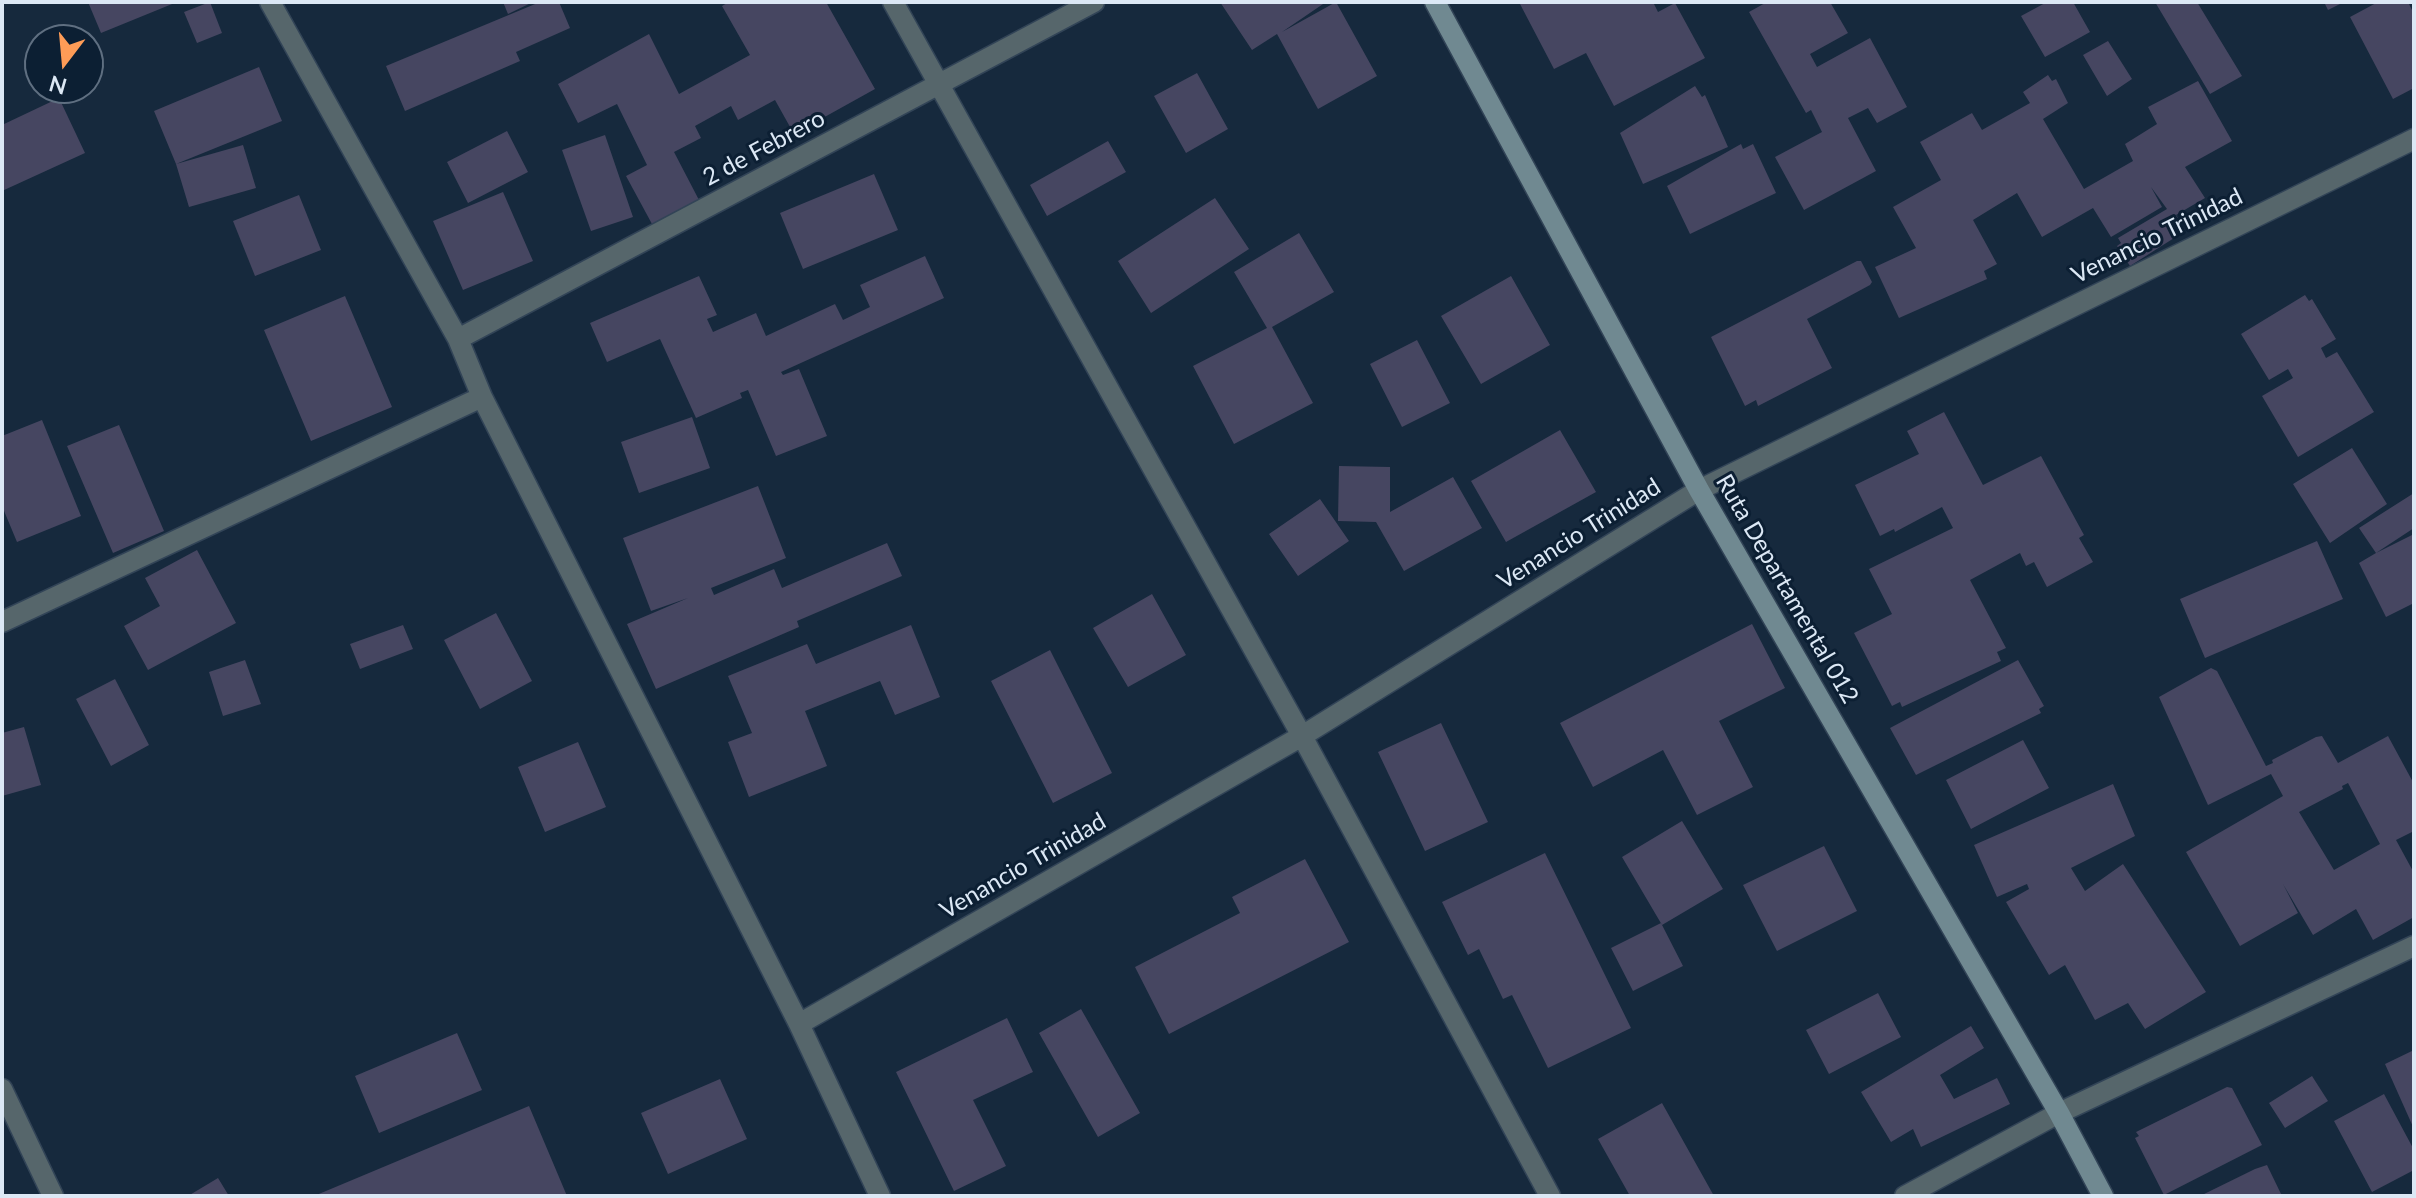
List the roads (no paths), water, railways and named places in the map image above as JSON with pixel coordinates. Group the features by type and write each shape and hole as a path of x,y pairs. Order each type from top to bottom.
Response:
{"main road":[{"name":"Ruta Departamental 012","path":"1435,2 1699,490 2059,1113 2103,1196"}],"street":[{"path":"270,2 458,339 482,397 799,1024 880,1196"},
{"path":"893,2 937,86 1302,736 1550,1196"},
{"name":"2 de Febrero","path":"458,339 1094,2"},
{"name":"Venancio Trinidad","path":"799,1024 1302,736 1699,490 2414,139"},
{"path":"2,622 482,397"},
{"path":"1905,1196 2059,1113 2414,946"},
{"path":"2,1089 53,1196"}]}
